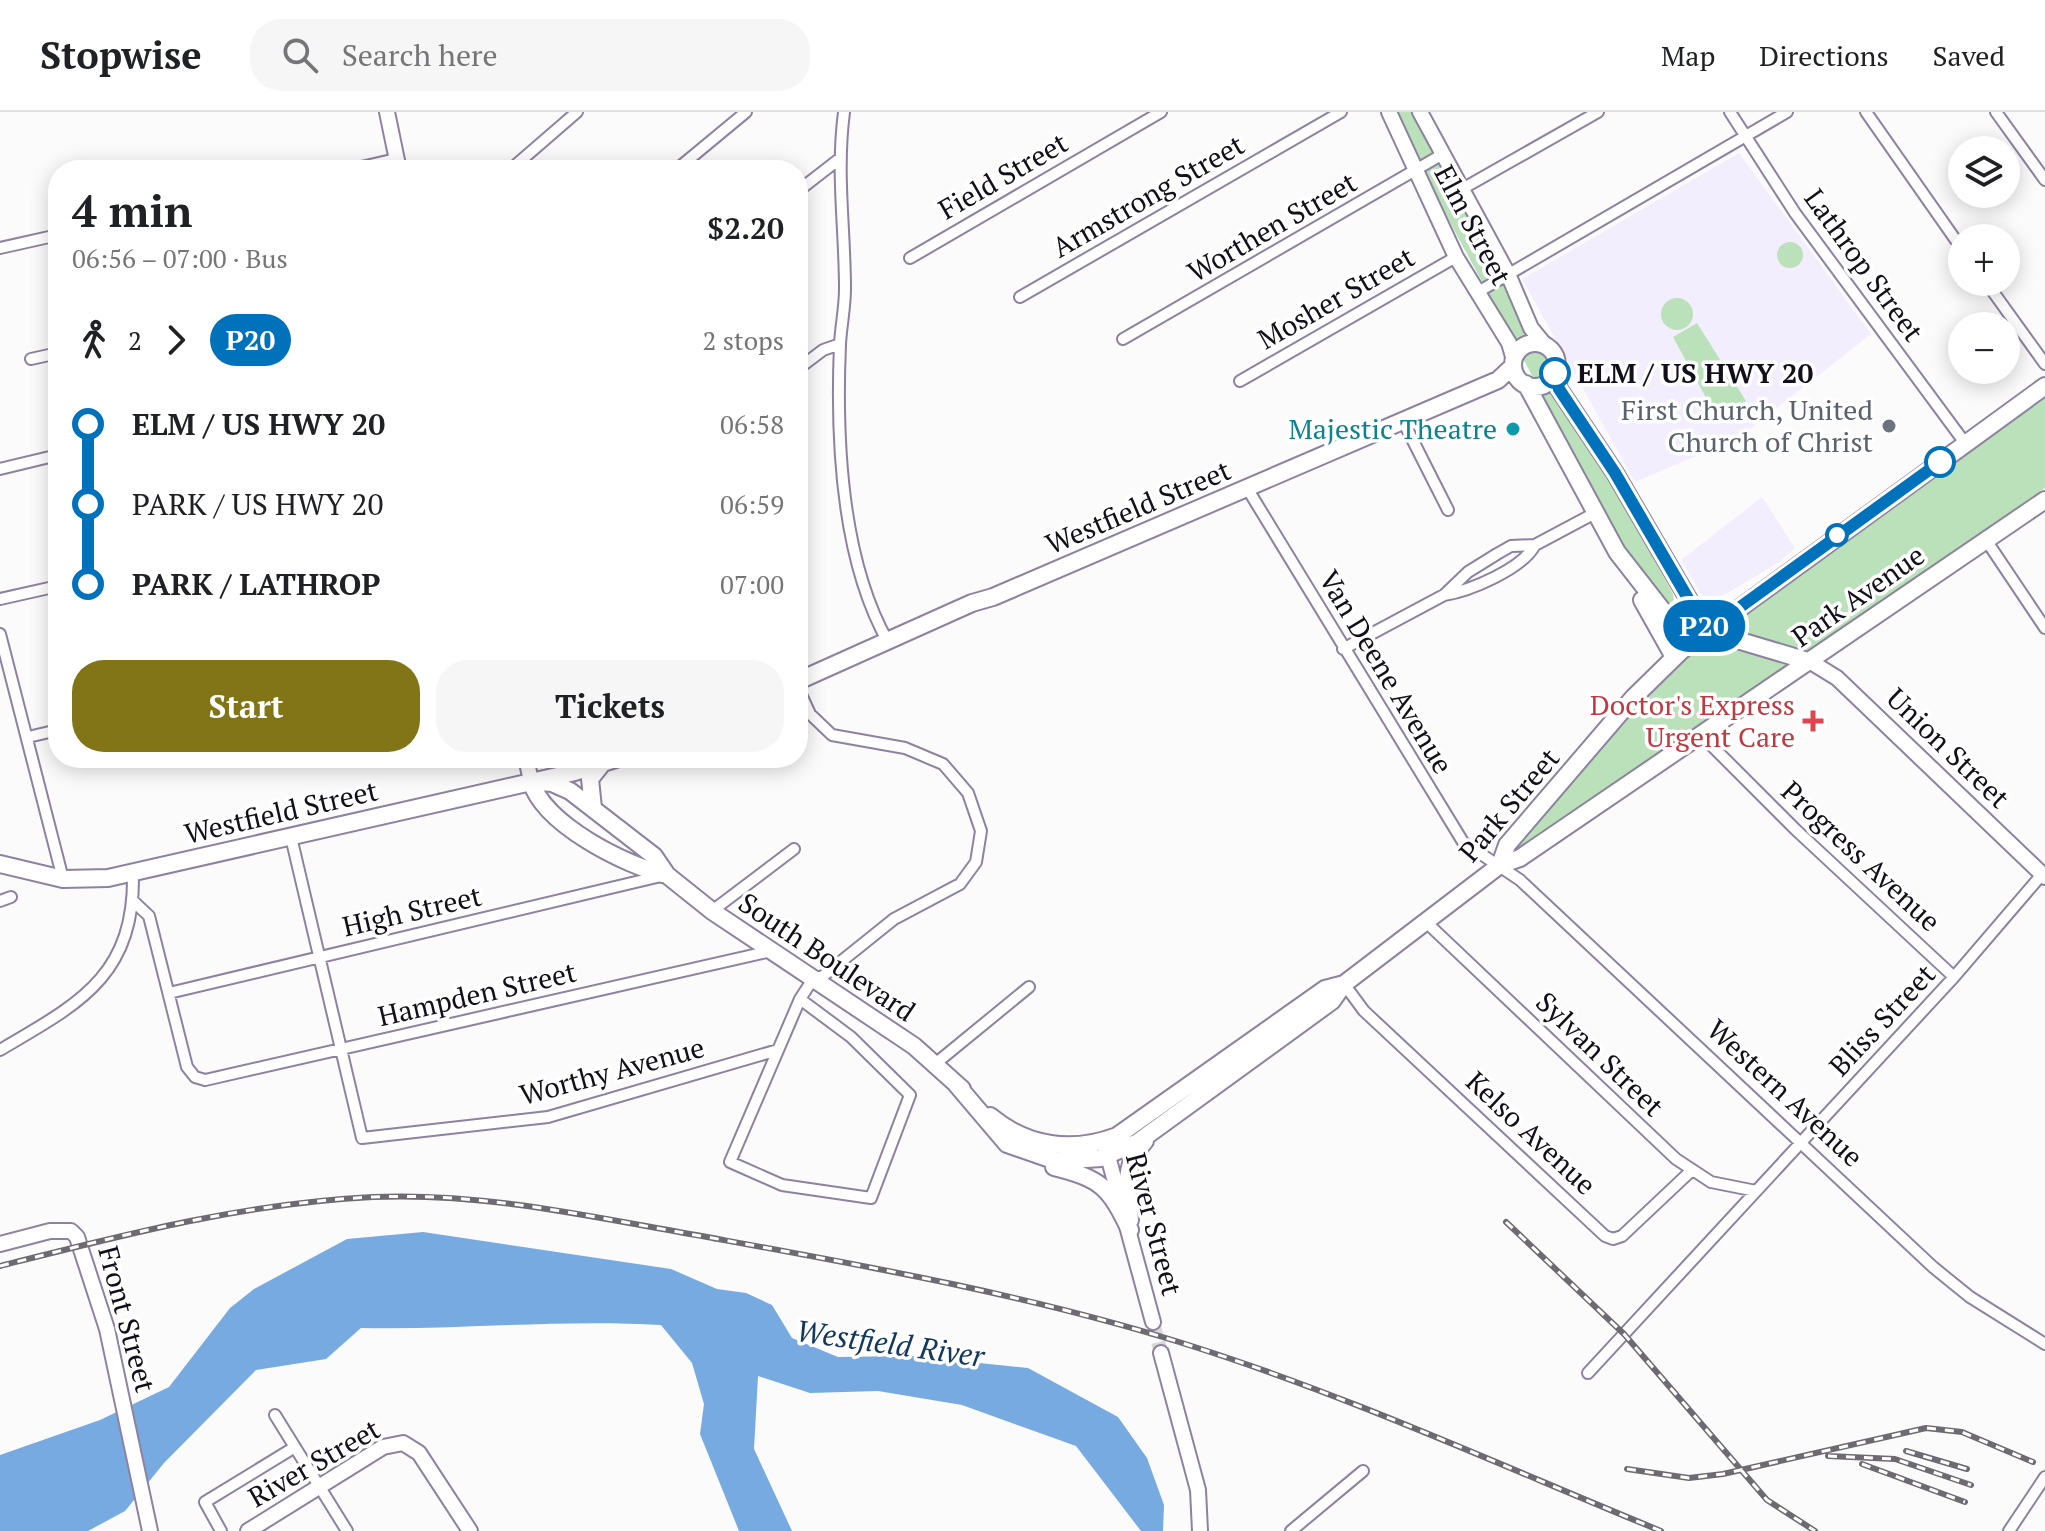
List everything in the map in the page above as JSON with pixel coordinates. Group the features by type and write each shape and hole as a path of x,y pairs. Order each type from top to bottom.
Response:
{"main road":[{"path":"387,112 397,160"},
{"name":"Elm Street","path":"1389,112 1456,257 1509,343 1514,363"},
{"name":"Elm Street","path":"1420,112 1508,274 1531,328 1545,345"},
{"path":"1674,657 1514,363 1524,346 1545,345 1555,355 1559,389 1621,482 1707,631"},
{"name":"Westfield Street","path":"808,677 972,603 993,597 1498,380 1514,363"},
{"path":"1524,383 1543,385 1555,373"},
{"name":"Westfield Street","path":"1498,380 1524,383"},
{"name":"Park Street","path":"1106,1148 1160,1127 1332,1001 1344,984 1500,865 1507,845 1633,698 1674,657 2045,386"},
{"name":"Park Avenue","path":"1500,865 1520,858 2045,500"},
{"path":"1617,552 1670,620 1811,662"},
{"path":"1663,613 1686,599"},
{"name":"Union Street","path":"1811,662 1837,678 2044,875"},
{"path":"528,768 531,781"},
{"name":"Westfield Street","path":"0,864 63,879 100,879 585,768"},
{"path":"593,808 589,782 599,768"},
{"name":"South Boulevard","path":"667,875 639,869 556,817 538,800 531,781 558,784 593,808 654,856 667,875 712,911 935,1064 999,1124 1024,1138 1063,1146 1106,1148"},
{"name":"Park Street","path":"1106,1148 1325,989 1344,984"},
{"name":"South Boulevard","path":"956,1084 1007,1144"},
{"path":"1130,1230 1127,1186 1133,1158 1160,1127"},
{"path":"1007,1144 1025,1157 1104,1186 1113,1196 1130,1230"},
{"path":"1007,1144 1056,1161 1106,1148"},
{"name":"River Street","path":"1106,1148 1153,1322"},
{"name":"Front Street","path":"0,1244 57,1230 75,1233 100,1305 150,1530"},
{"path":"1161,1353 1198,1490 1200,1531"},
{"name":"River Street","path":"248,1531 383,1447 406,1443 422,1456 470,1531"}],"street":[{"path":"522,160 577,112"},
{"path":"688,160 746,112"},
{"path":"844,112 838,160 845,290 839,400 850,542 859,579 888,642"},
{"name":"Field Street","path":"910,258 1161,112"},
{"name":"Armstrong Street","path":"1020,297 1341,112"},
{"path":"1462,189 1598,112"},
{"name":"Lathrop Street","path":"1730,112 1744,137 1965,443"},
{"path":"1478,292 1787,112"},
{"path":"1866,112 1948,229"},
{"path":"1996,112 2045,180"},
{"name":"Worthen Street","path":"1123,339 1415,173 1443,154"},
{"path":"808,183 838,160"},
{"path":"0,248 48,237"},
{"name":"Mosher Street","path":"1240,381 1456,257"},
{"path":"1996,296 2045,364"},
{"path":"808,361 823,350 840,344"},
{"path":"31,359 48,355"},
{"path":"1403,421 1448,510"},
{"path":"0,469 48,457"},
{"name":"Van Deene Avenue","path":"1247,488 1459,837 1500,865"},
{"path":"1444,595 1468,590 1523,561 1535,545 1595,513"},
{"path":"1986,540 2045,628"},
{"path":"1343,649 1444,595 1468,572 1511,546 1535,545"},
{"path":"0,599 48,588"},
{"path":"0,634 63,879"},
{"path":"800,999 851,1037 910,1095 871,1198 782,1185 730,1162 800,999 813,979 823,976 899,916 957,887 976,862 981,831 968,793 943,764 905,748 832,735 808,710"},
{"path":"28,737 48,732"},
{"name":"Progress Avenue","path":"1701,735 1796,830 1954,977"},
{"path":"291,837 341,1050"},
{"path":"712,911 794,849"},
{"name":"Western Avenue","path":"1500,865 1802,1141 1933,1267 1970,1297 2045,1344"},
{"path":"0,1050 66,1011 100,982 125,929 132,900 133,873"},
{"name":"High Street","path":"169,993 667,875"},
{"name":"Bliss Street","path":"1588,1373 1954,977 2044,875"},
{"path":"0,901 11,897"},
{"path":"132,900 149,916 169,993"},
{"name":"Sylvan Street","path":"1427,923 1660,1145 1692,1170 1717,1184 1756,1191"},
{"name":"Hampden Street","path":"169,993 186,1064 195,1077 213,1080 771,951"},
{"name":"Kelso Avenue","path":"1344,984 1364,1011 1605,1236 1622,1236 1692,1170"},
{"path":"935,1064 1029,987"},
{"name":"Worthy Avenue","path":"341,1050 362,1138 548,1117 778,1050"},
{"path":"275,1415 347,1531"},
{"path":"221,1531 205,1502 295,1447"},
{"path":"1291,1531 1363,1471"},
{"path":"2009,1531 2045,1477"}],"shaded area":[{"path":"1739,153 1871,334 1750,429 1729,442 1635,482 1522,279"},
{"path":"1762,497 1795,548 1779,562 1721,597 1711,599 1702,596 1681,560"}],"green space":[{"path":"1395,112 1412,112 1673,594 1674,602 1668,606 1624,546 1587,482"},
{"path":"1790,242 1799,246 1803,255 1799,264 1790,268 1781,264 1777,255 1781,246"},
{"path":"1677,298 1688,303 1693,314 1688,325 1677,330 1666,325 1661,314 1666,303"},
{"path":"1697,323 1746,401 1717,418 1673,337"},
{"path":"2045,396 2045,488 1516,852 1513,849 1643,695 1696,647"}],"water":[{"path":"423,1232 671,1269 717,1289 746,1293 772,1305 792,1338 838,1357 911,1356 1028,1368 1118,1417 1147,1458 1164,1505 1163,1531 1141,1531 1076,1446 962,1405 878,1391 810,1393 758,1376 754,1449 792,1531 739,1531 700,1434 704,1404 692,1363 661,1325 586,1323 361,1328 326,1359 256,1370 164,1463 125,1511 88,1531 0,1531 0,1455 100,1420 169,1387 230,1308 254,1289 347,1239"}],"tunnel":[{"path":"1153,1322 1161,1353"}],"railway":[{"path":"0,1266 185,1222 325,1200 457,1198 541,1208 885,1270 1003,1295 1121,1325 1301,1384 1661,1531"},
{"path":"1506,1222 1624,1334 1767,1500 1815,1531"},
{"path":"1627,1469 1689,1478 1723,1474 1926,1428 1962,1432 2033,1462"},
{"path":"1906,1451 1967,1469"},
{"path":"1828,1456 1895,1459 1971,1485"},
{"path":"1862,1464 1965,1502"}],"bus line":[{"name":"P20","path":"1555,373 1559,389 1615,473 1707,631 1940,462"}],"place":[{"name":"ELM / US HWY 20","path":"1555,373"},
{"name":"First Church, United Church of Christ","path":"1889,426"},
{"name":"Majestic Theatre","path":"1513,429"},
{"name":"Doctor's Express Urgent Care","path":"1813,721"}],"water label":[{"name":"Westfield River","path":"890,1344"}]}
